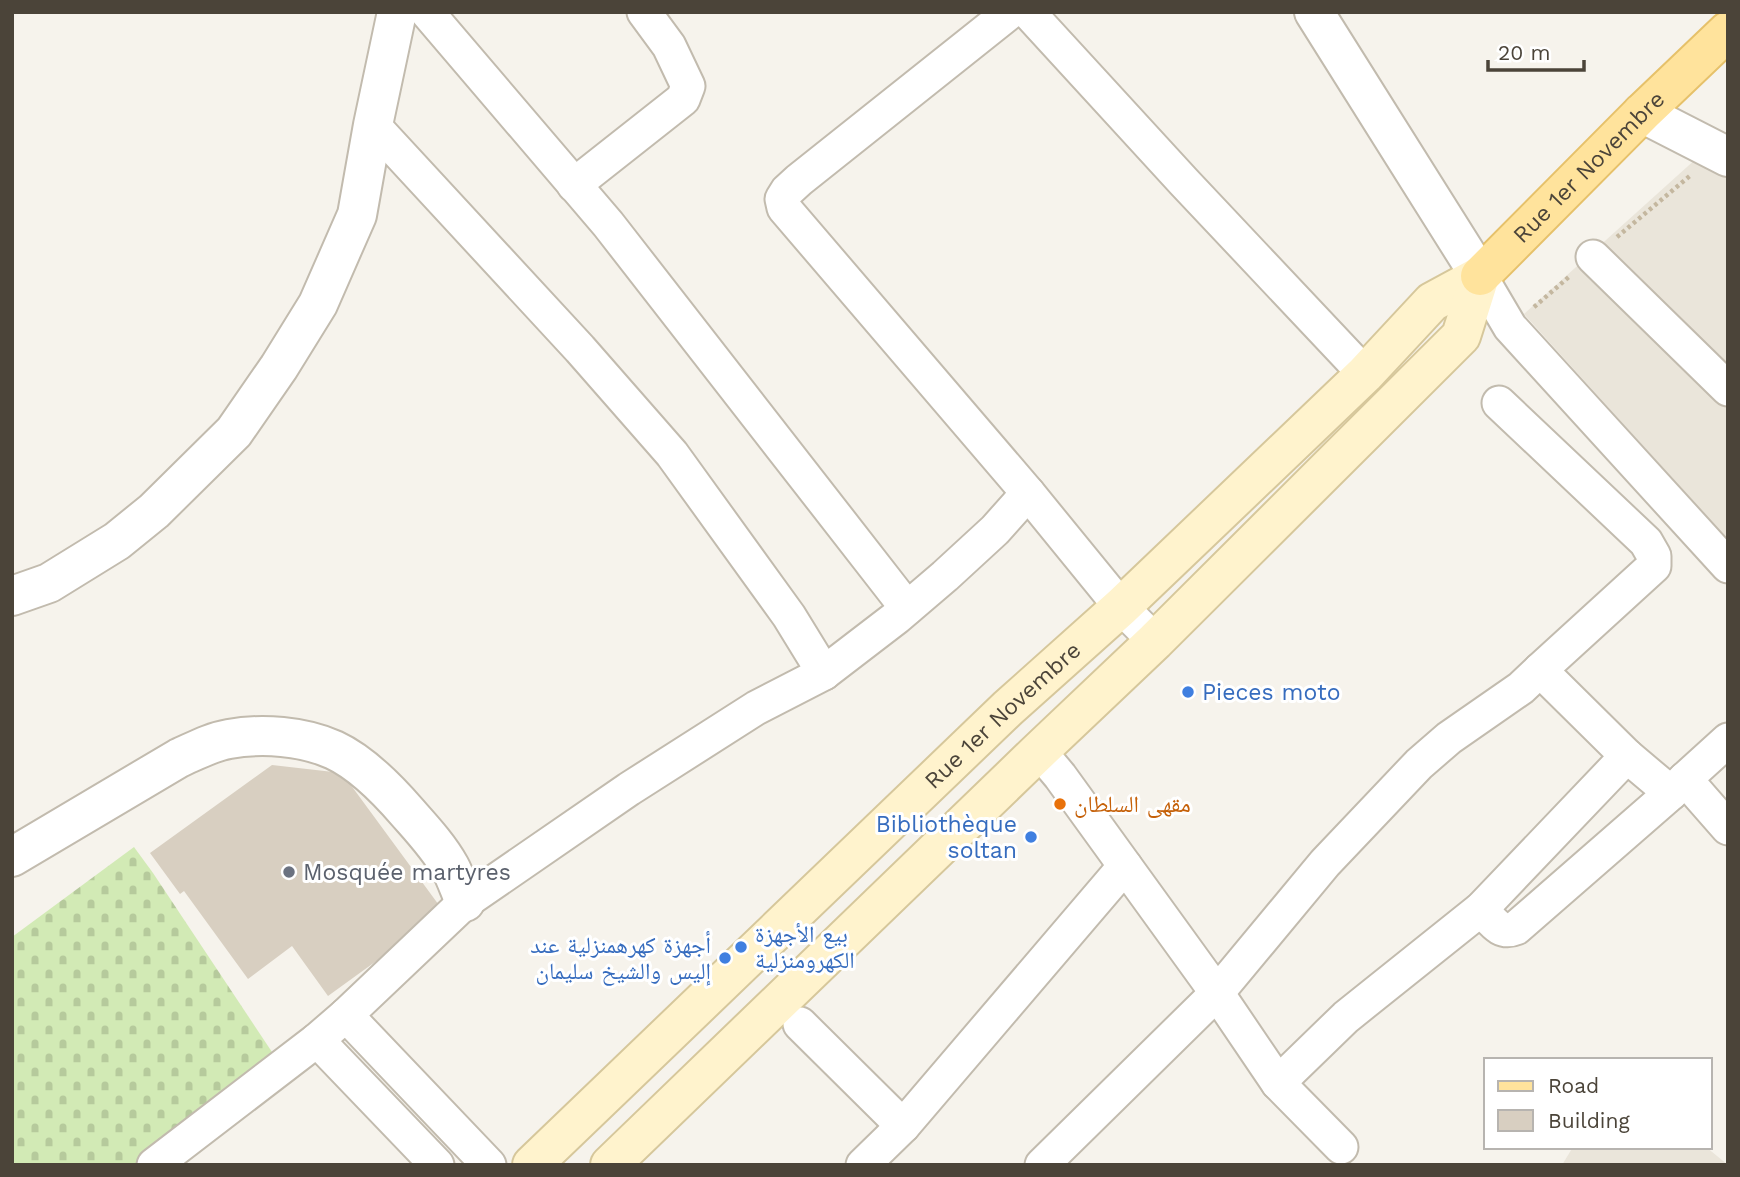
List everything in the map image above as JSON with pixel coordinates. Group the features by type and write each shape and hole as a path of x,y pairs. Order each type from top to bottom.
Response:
{"main road":[{"name":"Rue 1er Novembre","path":"532,1165 1008,708 1121,607 1366,374 1432,302 1480,276 1642,113 1728,31"},
{"name":"Rue 1er Novembre","path":"610,1165 1156,641 1461,336 1480,276"}],"street":[{"path":"12,596 49,583 117,541 154,511 234,432 279,366 318,304 357,215 397,12"},
{"path":"427,12 616,235 907,608"},
{"path":"574,185 683,99 688,86 669,46 644,12"},
{"path":"1010,12 799,180 782,199 784,208 1121,607 1156,641"},
{"path":"1028,12 1366,374"},
{"path":"1314,12 1510,327 1728,566"},
{"path":"1642,113 1728,157"},
{"path":"373,125 580,348 672,454 789,615 824,673"},
{"path":"1593,257 1728,388"},
{"path":"1042,1165 1217,993 1325,863 1419,764 1449,738 1521,688 1654,566 1654,556 1646,542 1499,403"},
{"path":"154,1165 317,1040 465,902 629,789 745,716 824,673 907,608 995,530 1028,494"},
{"path":"1540,670 1627,756 1678,786 1728,828"},
{"path":"12,857 179,758 205,746 239,738 304,739 335,750 369,773 392,795 450,867 465,902"},
{"path":"1481,909 1500,930 1516,928 1728,740"},
{"path":"1039,751 1060,776 1217,993 1278,1083 1341,1147"},
{"path":"1278,1083 1346,1017 1481,909 1627,756"},
{"path":"863,1165 903,1126 1125,866"},
{"path":"346,1015 489,1165"},
{"path":"800,1024 903,1126"},
{"path":"317,1040 437,1165"}],"shaded area":[{"path":"1728,130 1728,540 1524,314"},
{"path":"1572,1149 1708,1149 1728,1165 1562,1165"}],"green space":[{"path":"134,847 276,1058 138,1165 12,1165 12,937"}],"building":[{"name":"Mosquée martyres","path":"272,765 342,773 444,912 328,996 292,946 248,979 184,891 180,894 150,853"}],"place":[{"name":"Pieces moto","path":"1188,692"},
{"name":"مقهى السلطان","path":"1060,804"},
{"name":"Bibliothèque soltan","path":"1031,837"},
{"name":"Mosquée martyres","path":"289,872"},
{"name":"بيع الأجهزة الكهرومنزلية","path":"741,947"},
{"name":"أجهزة كهرهمنزلية عند إليس والشيخ سليمان","path":"725,958"}]}
